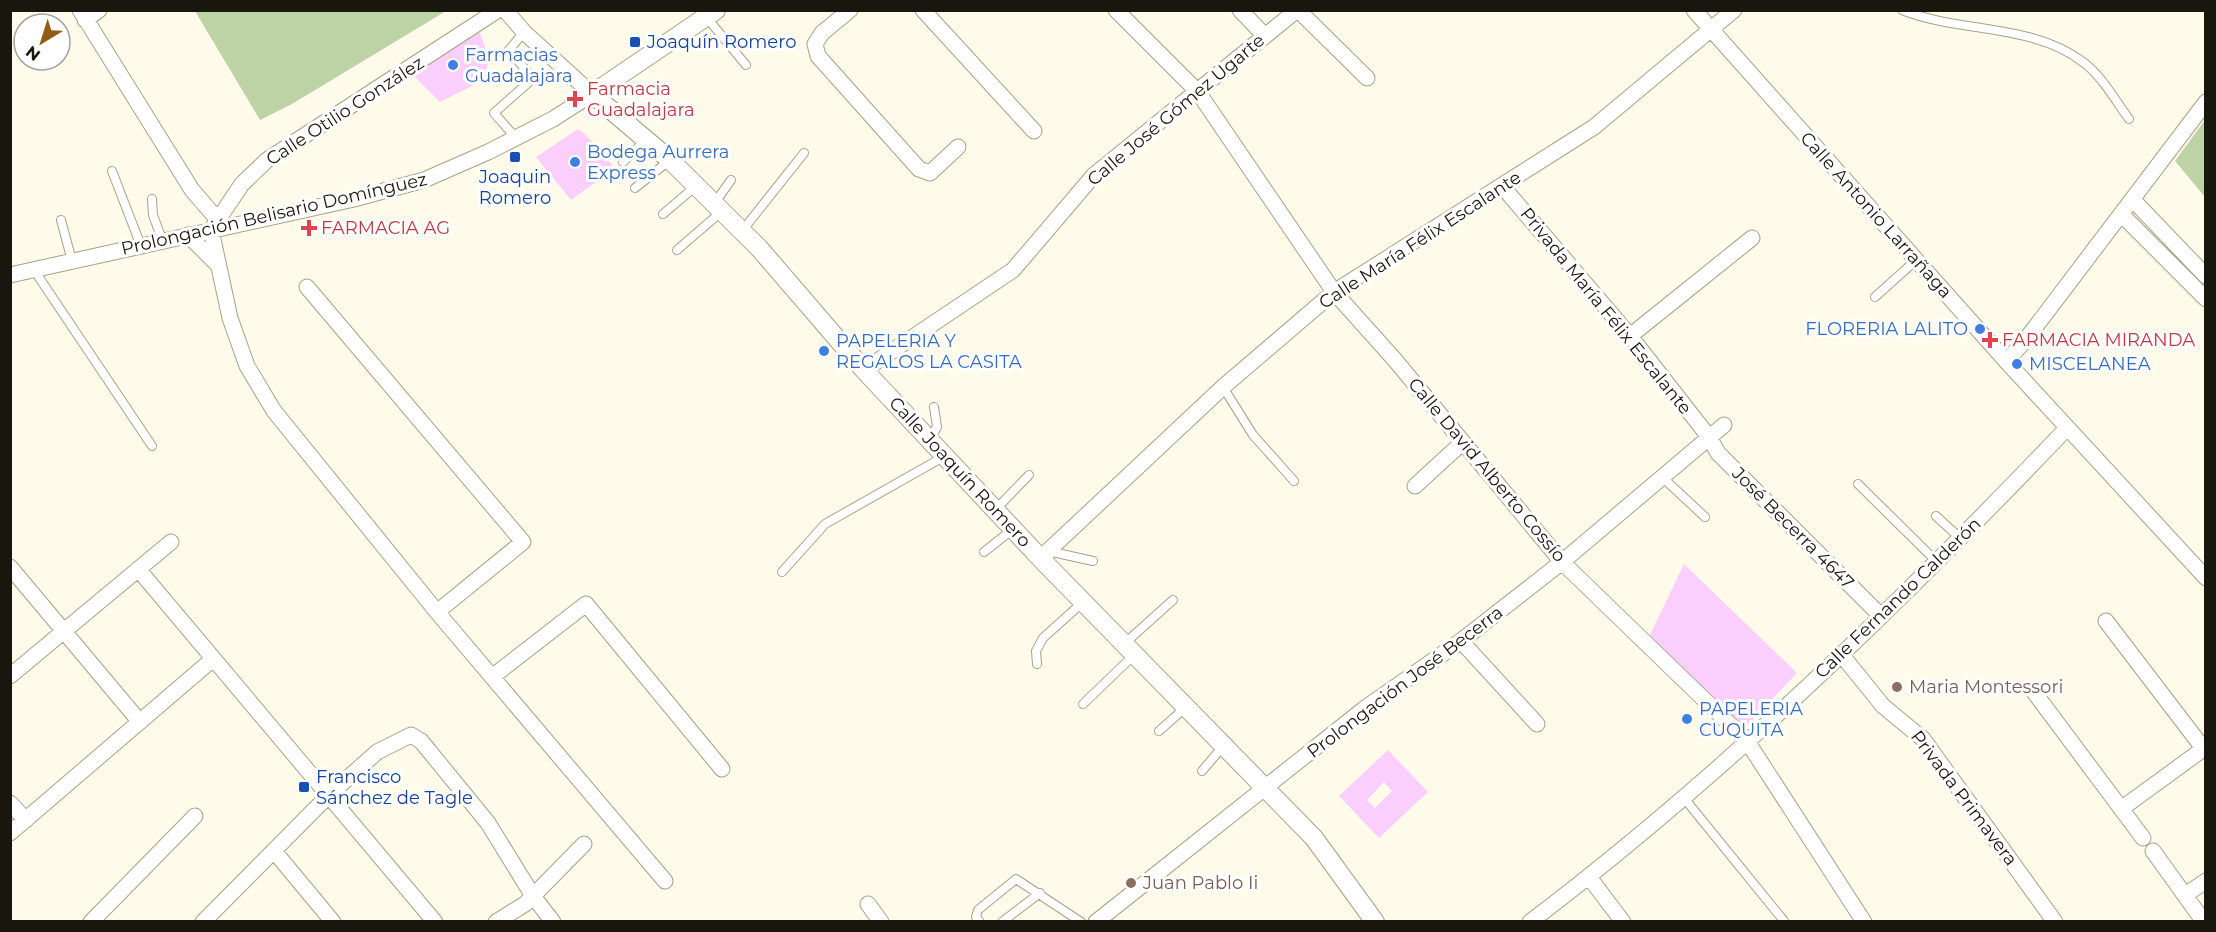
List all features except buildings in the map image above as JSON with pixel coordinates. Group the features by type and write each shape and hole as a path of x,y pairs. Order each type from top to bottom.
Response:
{"street":[{"path":"99,10 82,15 214,225 218,265 230,318 247,366 274,411 437,612 665,881"},
{"name":"Calle Otilio González","path":"214,225 242,184 267,160 498,10"},
{"name":"Calle Joaquín Romero","path":"505,10 524,32 592,94 647,139 742,231 929,440 1013,529 1045,556 1083,602 1266,786 1314,838 1375,921"},
{"path":"850,10 822,33 815,44 818,56 919,169 930,173 957,147"},
{"path":"923,10 1034,131"},
{"name":"Calle David Alberto Cossío","path":"1116,10 1198,92 1334,292 1395,360 1562,562 1747,741 1864,921"},
{"path":"1240,10 1265,36"},
{"path":"1297,10 1367,78"},
{"name":"Calle José Gómez Ugarte","path":"864,370 1012,270 1094,175 1297,10"},
{"name":"Calle Antonio Larrañaga","path":"1694,10 1915,261 2205,578"},
{"name":"Calle María Félix Escalante","path":"1045,556 1223,387 1334,292 1594,127 1712,31 1734,10"},
{"path":"592,94 707,13"},
{"name":"Prolongación Belisario Domínguez","path":"10,275 163,242 214,225 424,180 516,138 592,94"},
{"path":"2006,361 2024,342 2122,215 2205,102"},
{"name":"Privada María Félix Escalante","path":"1502,186 1630,336 1709,437"},
{"path":"2133,200 2205,276"},
{"path":"2122,215 2205,299"},
{"path":"188,235 218,265"},
{"path":"1630,336 1752,238"},
{"path":"307,286 523,542 437,612"},
{"name":"Prolongación José Becerra","path":"1096,921 1364,709 1461,641 1562,562 1724,425"},
{"name":"Calle Fernando Calderón","path":"1530,921 1589,877 1684,798 1747,741 1961,539 2067,428"},
{"name":"José Becerra 4647","path":"1709,437 1718,453 1881,616"},
{"path":"1415,486 1463,442"},
{"path":"10,676 171,542"},
{"path":"10,567 140,722"},
{"path":"138,568 435,921"},
{"path":"492,677 586,604 722,770"},
{"path":"2106,621 2204,748 2121,809"},
{"path":"1461,641 1537,724"},
{"name":"Privada Primavera","path":"1841,654 1883,706 1923,739 2055,921"},
{"path":"10,833 213,659"},
{"path":"2034,692 2143,838"},
{"path":"203,921 329,795 377,752 411,735 421,741 488,823 533,896 553,921"},
{"path":"10,803 26,820"},
{"path":"91,921 195,816"},
{"path":"496,921 525,904 584,844"},
{"path":"274,851 333,921"},
{"path":"2153,851 2204,921"},
{"path":"1589,877 1623,921"},
{"path":"2185,896 2205,881"},
{"path":"868,904 881,921"}],"lane":[{"path":"1902,10 1915,16 2047,42 2082,61 2096,74 2129,119"},
{"path":"707,13 746,65"},
{"path":"516,138 494,113 529,82 530,75 509,51 524,32"},
{"path":"623,162 647,139"},
{"path":"742,231 804,153"},
{"path":"635,188 670,160"},
{"path":"112,171 141,246"},
{"path":"677,250 718,207 731,180"},
{"path":"663,214 696,185"},
{"path":"152,199 153,215 163,242"},
{"path":"61,220 72,261"},
{"path":"1875,297 1915,261"},
{"path":"34,270 152,446"},
{"path":"1223,387 1253,435 1294,481"},
{"path":"929,440 937,426 934,406"},
{"path":"782,572 825,524 945,456"},
{"path":"995,510 1029,475"},
{"path":"1662,477 1705,517"},
{"path":"1858,484 1937,562"},
{"path":"1936,516 1961,539"},
{"path":"984,552 1013,529"},
{"path":"1045,556 1094,561"},
{"path":"1083,704 1173,600"},
{"path":"1037,664 1036,651 1043,638 1083,602"},
{"path":"1159,732 1186,707"},
{"path":"1202,771 1224,745"},
{"path":"1684,798 1784,921"},
{"path":"980,921 976,917 978,910 1013,880 1019,879 1082,921"},
{"path":"1002,921 1040,893"}],"green space":[{"path":"195,11 446,11 292,104 260,120"},
{"path":"2205,120 2205,197 2175,161"}],"place":[{"name":"Joaquín Romero","path":"635,42"},
{"name":"Farmacias Guadalajara","path":"453,65"},
{"name":"Farmacia Guadalajara","path":"575,99"},
{"name":"Joaquin Romero","path":"515,157"},
{"name":"Bodega Aurrera Express","path":"575,162"},
{"name":"FARMACIA AG","path":"309,228"},
{"name":"FLORERIA LALITO","path":"1980,329"},
{"name":"FARMACIA MIRANDA","path":"1990,340"},
{"name":"PAPELERIA Y REGALOS LA CASITA","path":"824,351"},
{"name":"MISCELANEA","path":"2017,364"},
{"name":"Maria Montessori","path":"1897,687"},
{"name":"PAPELERIA CUQUITA","path":"1687,719"},
{"name":"Francisco Sánchez de Tagle","path":"304,787"},
{"name":"Juan Pablo Ii","path":"1131,883"}]}
